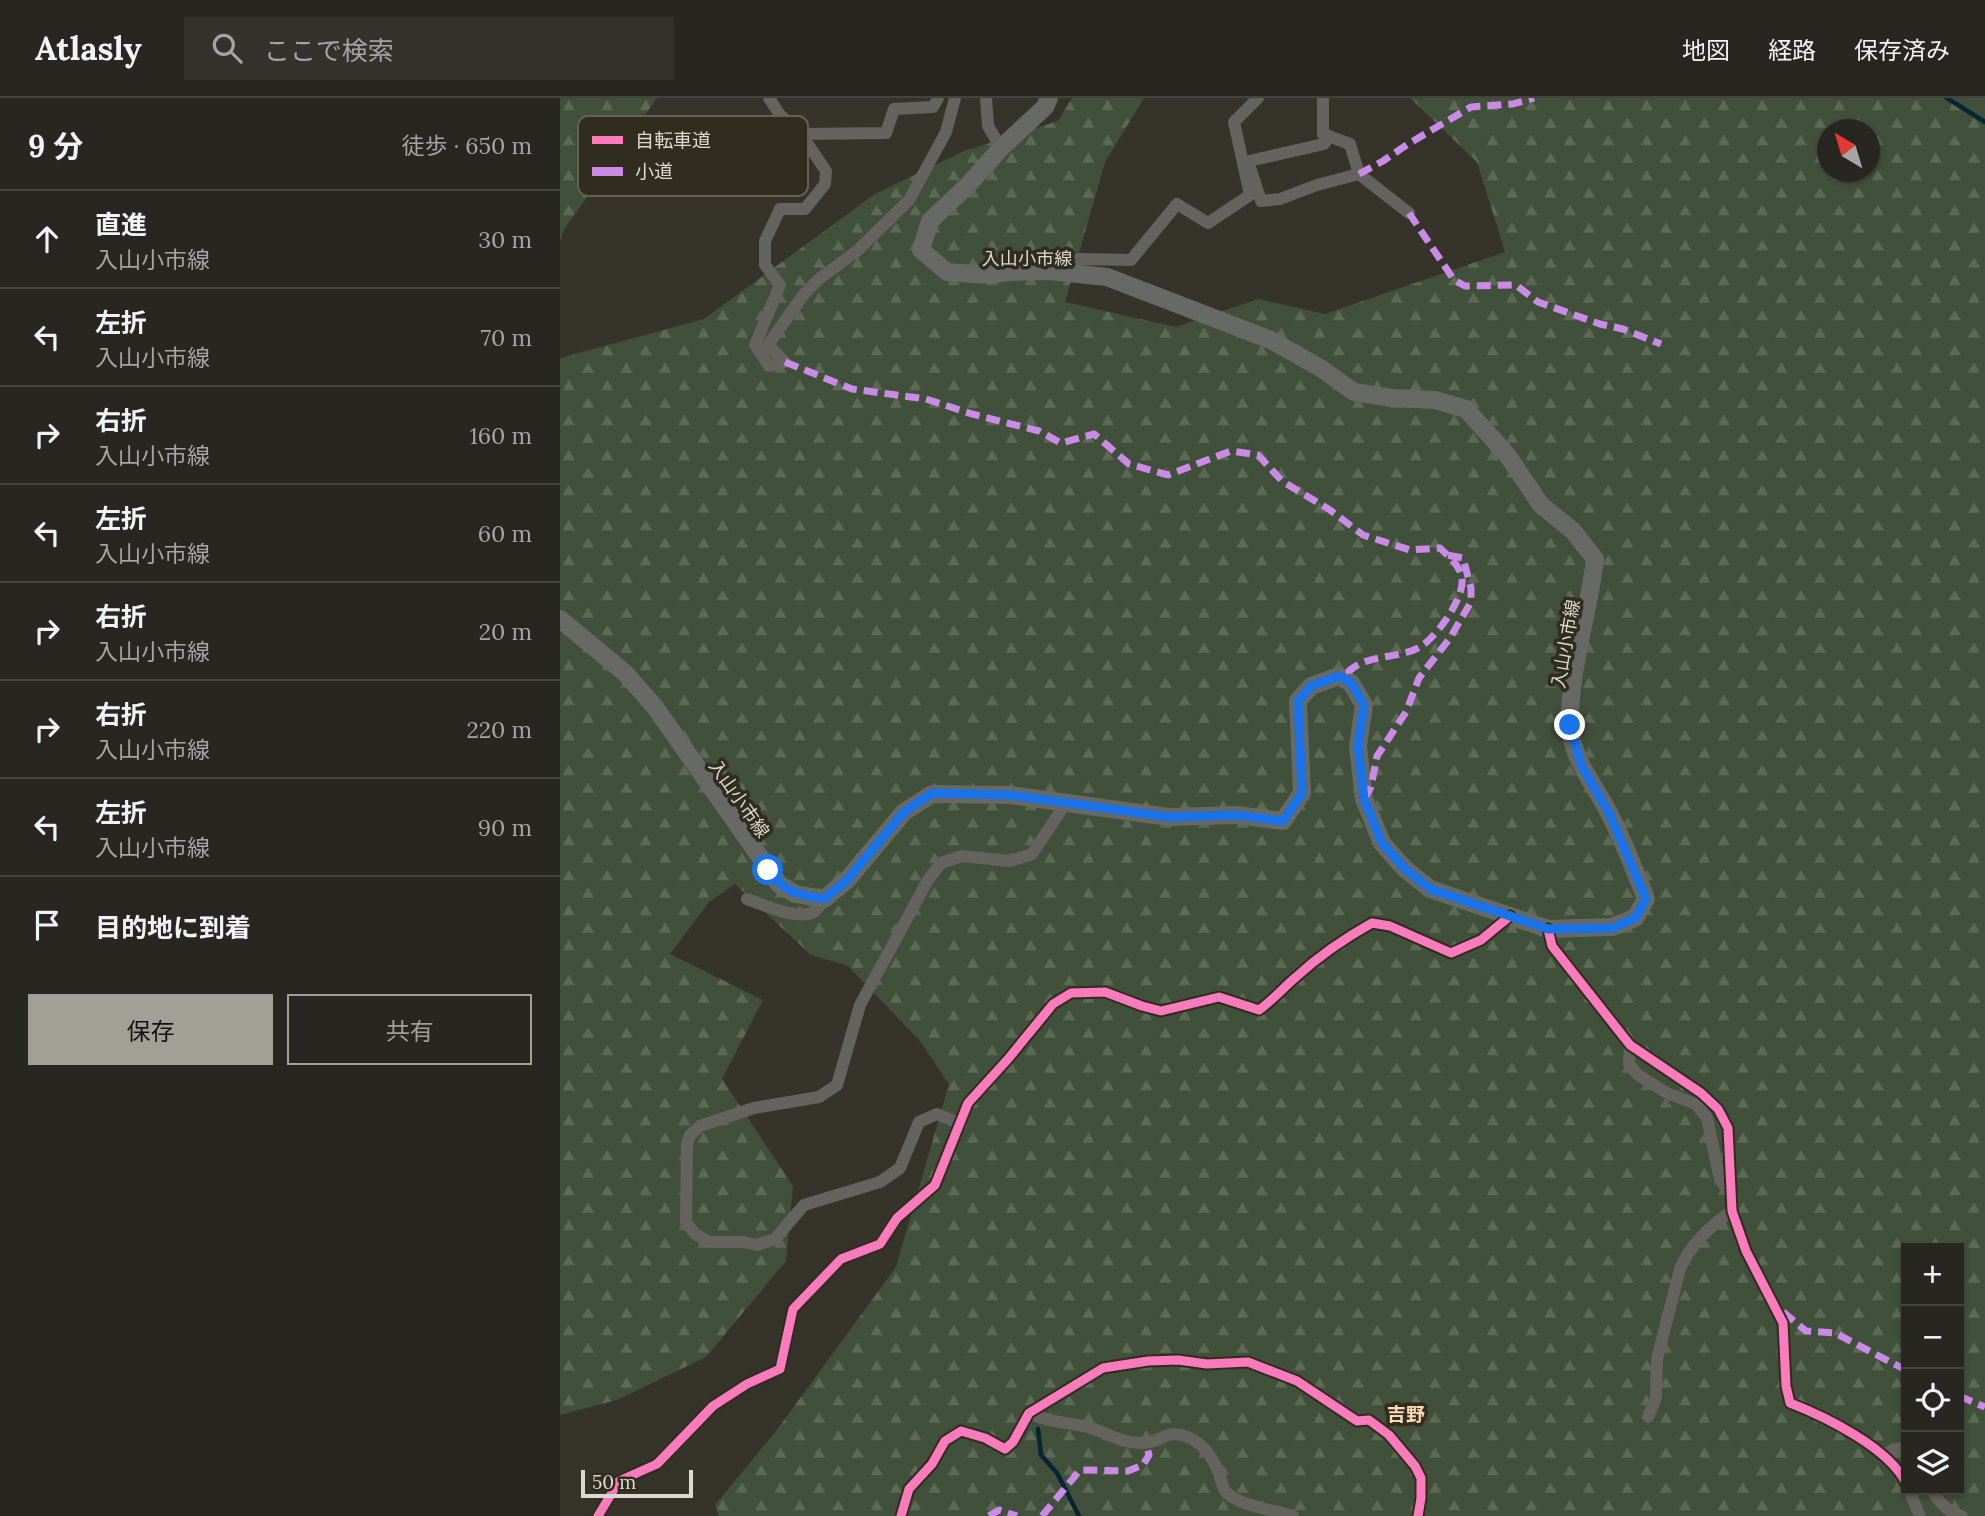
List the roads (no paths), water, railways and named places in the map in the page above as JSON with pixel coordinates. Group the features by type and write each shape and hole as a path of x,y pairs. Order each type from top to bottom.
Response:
{"main road":[{"name":"入山小市線","path":"560,619 625,673 655,707 779,884 795,894 824,899 847,880 904,812 932,793 1010,795 1169,817 1237,815 1283,821 1302,793 1298,701 1311,686 1339,676 1351,683 1364,705 1358,746 1364,799 1382,843 1404,868 1430,889 1548,929 1612,928 1635,918 1646,899 1609,813 1581,765 1570,725 1575,675 1595,559 1573,531 1541,505 1508,456 1466,409 1435,400 1392,398 1354,392 1322,369 1271,340 1107,277 1069,273 1009,272 988,275 947,272 921,250 930,221 1045,107 1049,98"}],"street":[{"path":"769,98 781,116"},
{"path":"808,134 887,133 894,109 933,107 938,98"},
{"path":"808,144 826,171 825,184 805,209 780,209 765,241 765,265 780,285 755,345 769,366 785,362 768,345 804,294 819,279 857,251 909,200 946,132 955,98"},
{"path":"986,98 988,126 1001,148"},
{"path":"1069,273 1079,259 1130,260 1177,204 1208,223 1250,195 1245,162 1234,122 1258,98"},
{"path":"1323,98 1323,134 1350,144 1359,174 1409,213"},
{"path":"1245,162 1324,144 1329,136"},
{"path":"1245,162 1261,201 1280,199 1317,185 1359,174"},
{"path":"961,1124 937,1114 919,1122 900,1168 880,1182 804,1205 775,1239 757,1245 743,1242 709,1242 695,1234 686,1222 687,1144 690,1135 701,1126 754,1108 819,1097 837,1085 860,1005 928,880 941,863 962,856 1010,861 1032,854 1066,803"},
{"path":"747,899 781,911 807,914 816,911 824,899"},
{"path":"598,1516 619,1481 657,1464 713,1406 747,1384 780,1369 793,1309 841,1259 880,1244 897,1217 935,1185 968,1103 1054,1004 1071,993 1105,992 1161,1011 1219,997 1259,1010 1336,946 1372,923 1390,926 1451,953 1481,940 1510,916"},
{"path":"1548,929 1552,946 1630,1045 1702,1093 1718,1109 1728,1128 1731,1211 1746,1251 1783,1322 1786,1386 1790,1403 1828,1418 1884,1457 1901,1473"},
{"path":"1630,1045 1629,1063 1638,1075 1667,1093 1696,1104 1707,1118 1720,1180 1731,1192"},
{"path":"1648,1417 1656,1398 1657,1359 1679,1269 1685,1257 1718,1220 1731,1211"},
{"path":"901,1516 909,1489 932,1464 945,1441 961,1431 985,1438 1005,1449 1013,1442 1029,1413 1103,1368 1148,1361 1178,1360 1207,1364 1248,1362 1297,1381 1357,1420 1370,1420 1389,1435 1415,1466 1421,1478 1418,1516"},
{"path":"1029,1413 1042,1420 1095,1429 1123,1442 1146,1444 1170,1433 1186,1436 1202,1445 1216,1465 1224,1489 1230,1496 1293,1516"},
{"path":"1884,1457 1892,1450 1901,1448"},
{"path":"1911,1495 1920,1516"},
{"path":"1935,1495 1952,1513 1962,1516"}],"waterway":[{"path":"1947,98 1985,122"},
{"path":"1038,1429 1041,1455 1057,1473 1079,1516"}],"district":[{"name":"吉野","path":"1406,1414"}]}
